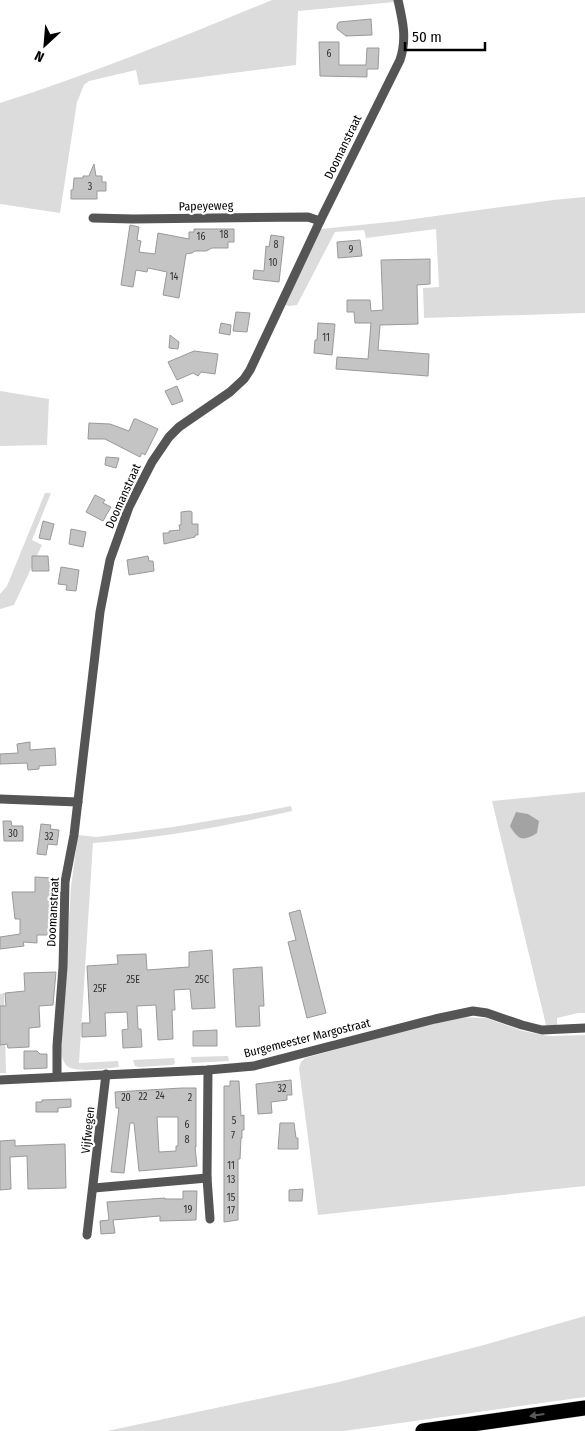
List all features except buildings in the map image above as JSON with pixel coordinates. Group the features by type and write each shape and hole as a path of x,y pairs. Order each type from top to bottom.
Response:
{"highway":[{"path":"423,1431 585,1408"}],"street":[{"name":"Doomanstraat","path":"57,1076 57,1046 63,967 65,882 74,835 100,612 110,560 129,507 152,462 169,437 179,427 230,392 247,374 400,60 405,42 398,0"},
{"name":"Papeyeweg","path":"93,218 308,218 320,221"},
{"path":"0,799 78,802"},
{"name":"Burgemeester Margostraat","path":"0,1080 254,1066 434,1019 473,1011 487,1013 542,1030 585,1028"},
{"path":"208,1070 207,1178 210,1219"},
{"name":"Vijfwegen","path":"87,1235 106,1074"},
{"path":"94,1188 207,1178"}],"shaded area":[{"path":"272,0 394,0 395,2 298,11 296,65 139,85 136,70 89,81 84,85 77,102 60,213 0,204 0,103 103,67"},
{"path":"585,197 585,313 424,318 423,288 439,287 436,229 366,238 364,230 335,232 297,305 285,305 284,300 321,229"},
{"path":"0,391 49,399 47,445 0,446"},
{"path":"45,493 51,493 32,540 42,545 14,605 0,609 0,594 7,586"},
{"path":"585,792 585,1013 557,1018 557,1025 546,1025 492,801"},
{"path":"291,806 292,811 218,826 169,835 93,843 79,1063 118,1061 119,1067 83,1070 70,1068 66,1065 61,1049 71,887 78,835 97,837 173,827"},
{"path":"516,812 528,814 539,821 537,833 528,838 518,837 510,826"},
{"path":"4,993 6,1073 0,1073 0,994"},
{"path":"456,1017 486,1018 523,1031 548,1036 585,1035 585,1186 318,1215 299,1068 301,1062 305,1058"},
{"path":"228,1056 229,1061 192,1063 191,1057"},
{"path":"174,1058 175,1063 173,1065 138,1067 135,1066 133,1060"},
{"path":"585,1316 585,1397 344,1431 107,1431 339,1382 484,1345"}]}
